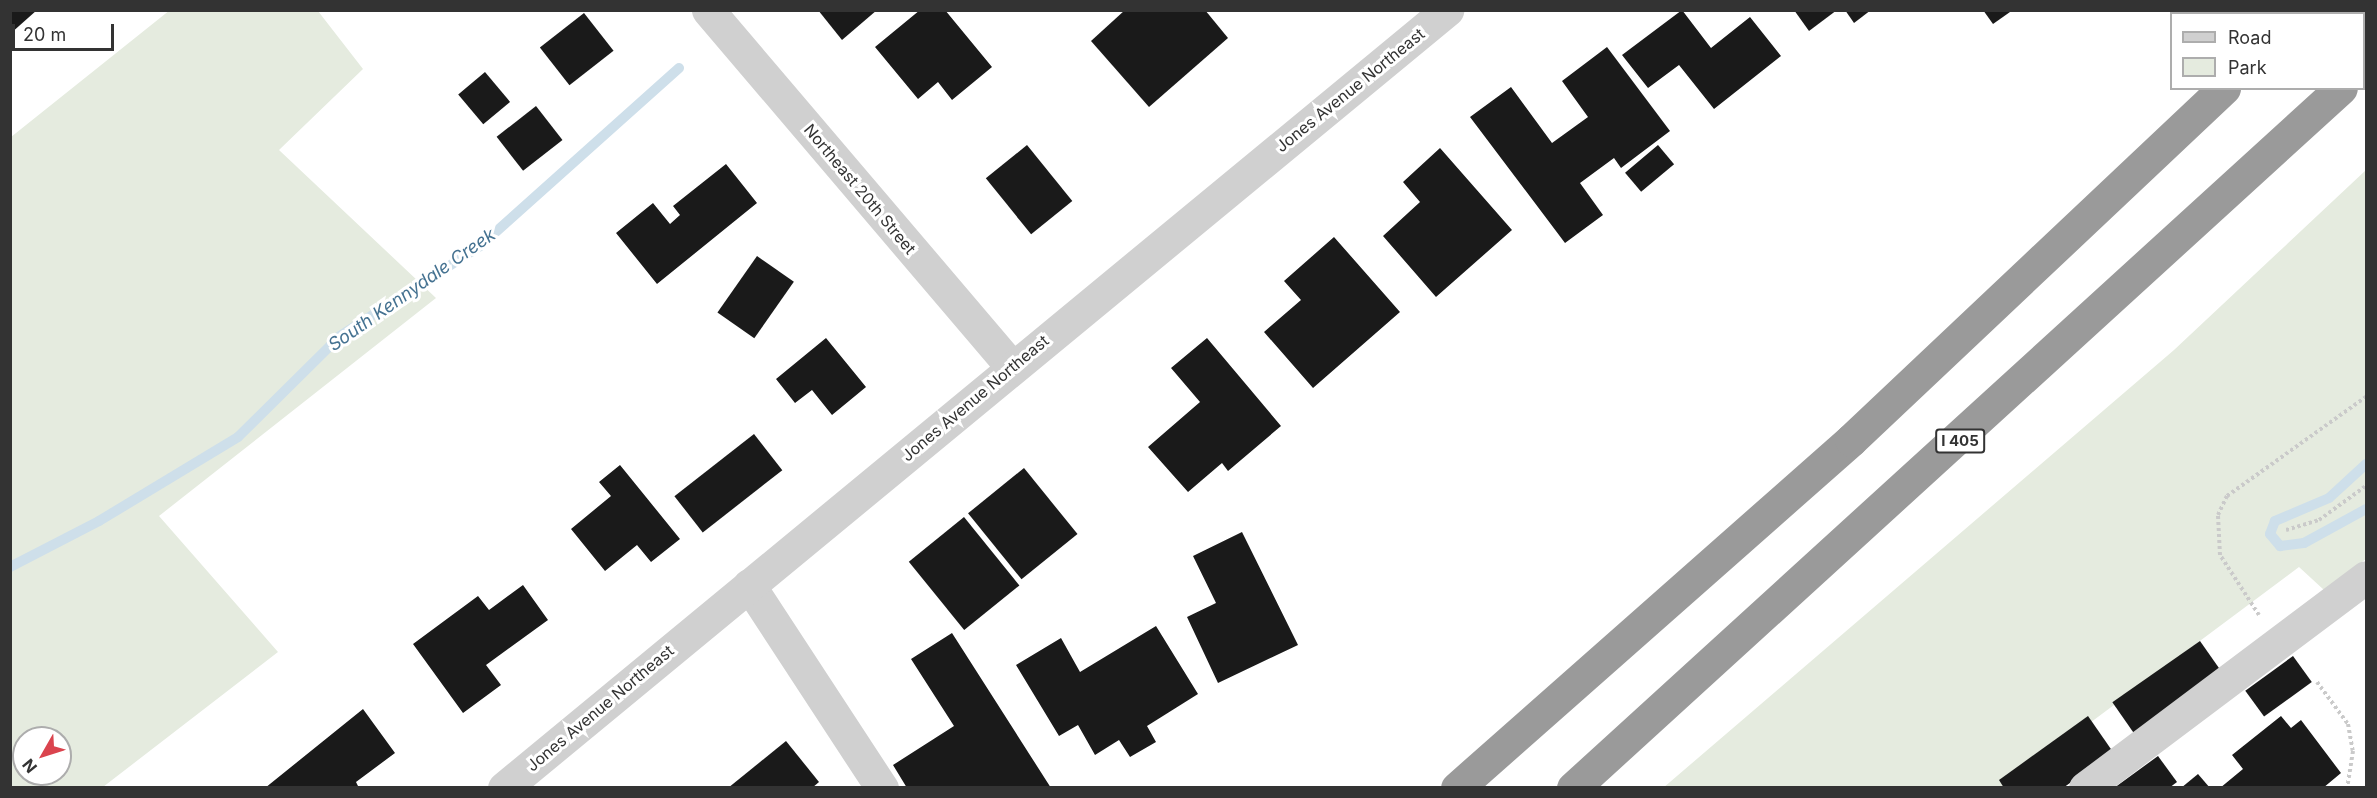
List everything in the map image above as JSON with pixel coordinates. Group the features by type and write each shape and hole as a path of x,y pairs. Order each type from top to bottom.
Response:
{"highway":[{"path":"2172,138 2215,90"},
{"path":"1457,788 1851,440 2222,90"},
{"name":"I 405","path":"1573,788 2339,90"}],"street":[{"name":"Northeast 20th Street","path":"708,10 1012,367"},
{"name":"Jones Avenue Northeast","path":"504,788 1447,10"},
{"path":"2085,788 2367,577"},
{"path":"749,585 882,788"}],"path":[{"path":"2278,643 2220,555 2218,515 2240,482 2367,397"},
{"path":"2286,530 2319,520 2367,486"},
{"path":"2317,682 2348,724 2353,752 2347,788"}],"green space":[{"path":"170,10 318,11 363,69 279,150 436,298 159,516 278,652 103,787 11,787 11,137"},
{"path":"2366,170 2366,559 2324,590 2299,567 2004,787 1663,788 2174,350"}],"building":[{"path":"10,10 37,10 10,34"},
{"path":"818,10 877,10 842,40"},
{"path":"920,10 945,10 992,67 952,100 938,82 918,99 875,47"},
{"path":"1125,10 1205,10 1228,38 1149,107 1091,41"},
{"path":"1682,10 1711,48 1750,17 1781,56 1714,109 1679,65 1648,88 1622,55"},
{"path":"1794,10 1837,10 1809,31"},
{"path":"1845,10 1871,10 1854,23"},
{"path":"1983,10 2009,10 2010,12 1993,24"},
{"path":"584,13 614,51 569,85 540,47"},
{"path":"1607,47 1670,131 1621,168 1614,158 1580,183 1603,215 1565,243 1470,117 1511,87 1552,143 1588,117 1562,81"},
{"path":"485,72 510,102 483,124 458,94"},
{"path":"536,106 562,140 523,171 497,137"},
{"path":"1027,145 1072,201 1031,234 986,178"},
{"path":"1658,145 1674,164 1641,192 1625,173"},
{"path":"1440,148 1512,230 1436,297 1383,236 1420,202 1403,182"},
{"path":"726,164 757,203 657,284 616,233 653,203 670,224 680,215 673,206"},
{"path":"1334,237 1400,312 1313,388 1264,332 1301,300 1284,281"},
{"path":"757,256 794,282 754,338 717,313"},
{"path":"826,338 866,387 832,415 812,390 795,403 776,379"},
{"path":"1207,338 1281,426 1228,471 1222,463 1188,492 1148,447 1200,402 1171,368"},
{"path":"754,434 782,470 703,532 674,496"},
{"path":"620,465 680,539 651,562 637,545 605,571 571,529 611,496 599,482"},
{"path":"1024,468 1077,534 1022,579 968,513"},
{"path":"964,517 1019,585 964,630 909,562"},
{"path":"1242,532 1298,645 1218,683 1187,617 1216,603 1193,556"},
{"path":"523,585 548,620 486,665 501,685 463,713 413,644 478,596 489,610"},
{"path":"1156,626 1198,694 1147,726 1156,742 1130,757 1119,740 1095,755 1078,725 1059,736 1016,665 1061,638 1080,672"},
{"path":"952,633 1051,788 907,788 893,765 954,726 911,659"},
{"path":"2200,641 2221,671 2134,733 2112,702"},
{"path":"2293,656 2312,682 2264,717 2245,691"},
{"path":"363,709 395,753 356,782 359,788 265,788"},
{"path":"2088,716 2113,752 2063,788 2004,788 1999,780"},
{"path":"2281,716 2291,728 2301,720 2341,773 2323,788 2220,788 2243,769 2232,755"},
{"path":"786,741 819,782 812,788 728,788"},
{"path":"2158,756 2177,782 2169,788 2114,788"},
{"path":"2198,774 2210,788 2181,788"}],"waterway":[{"name":"South Kennydale Creek","path":"10,567 99,521 238,437 340,336 480,246 679,68"},
{"path":"2366,464 2329,498 2275,521 2270,534 2280,546 2304,543 2366,509"}]}
